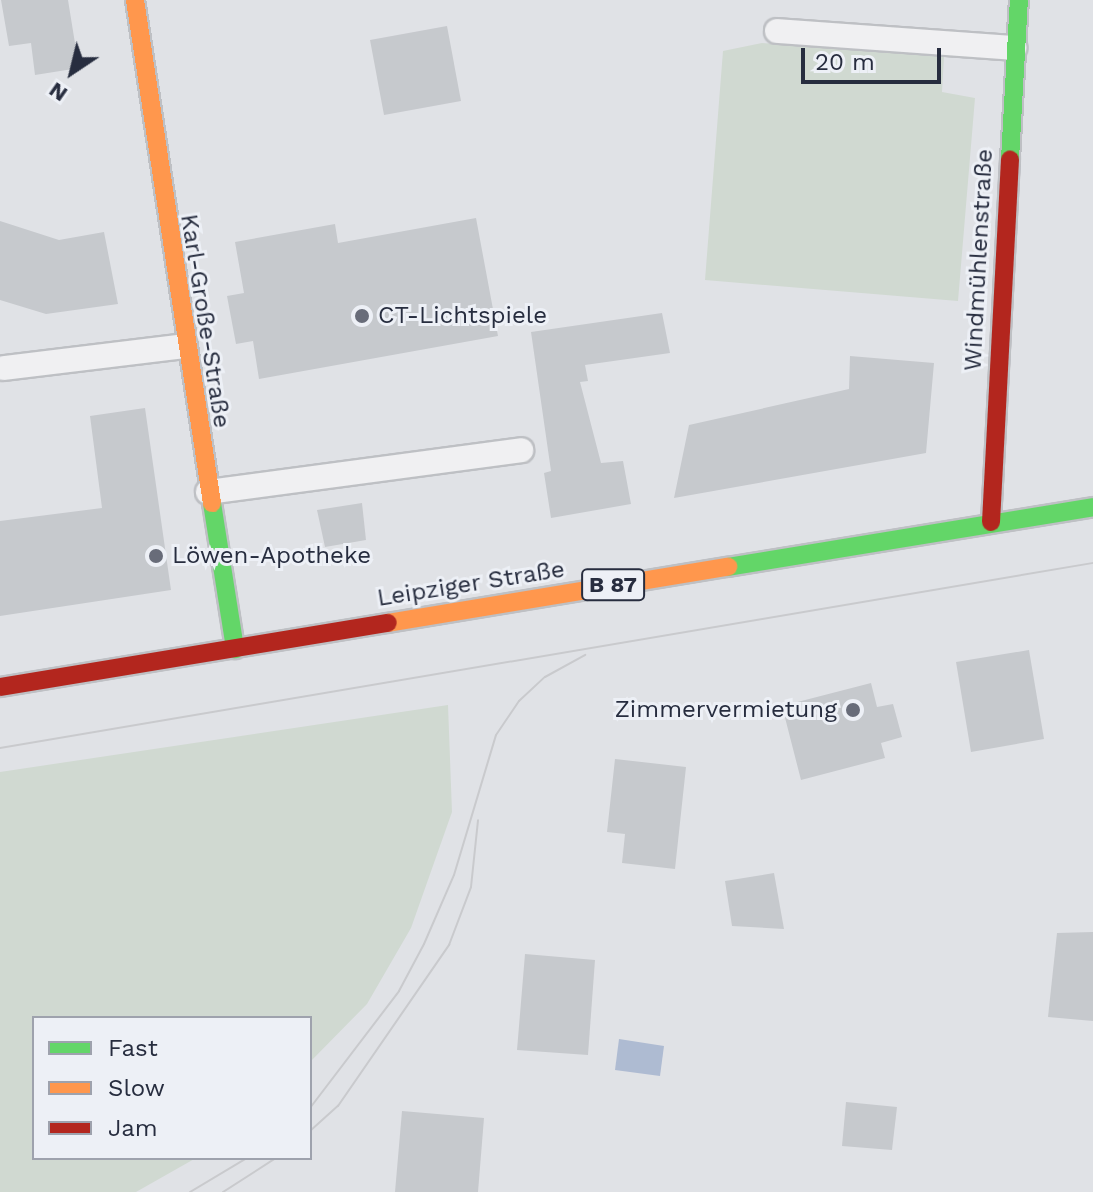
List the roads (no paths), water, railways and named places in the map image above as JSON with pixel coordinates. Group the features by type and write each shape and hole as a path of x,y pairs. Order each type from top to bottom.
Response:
{"street":[{"name":"Karl-Große-Straße","path":"135,0 185,346 235,649"},
{"name":"Windmühlenstraße","path":"991,522 1014,48 1019,0"},
{"name":"Leipziger Straße","path":"0,687 1093,507"}],"lane":[{"path":"777,31 1014,48"},
{"path":"4,368 185,346"},
{"path":"208,492 521,450"}],"water":[{"path":"619,1039 664,1046 660,1076 615,1070"}],"tram line":[{"path":"0,748 1093,563"},
{"path":"312,1105 399,991 424,944 454,875 496,735 519,701 545,677 585,655"},
{"path":"312,1129 338,1106 449,945 471,887 478,820"},
{"path":"190,1192 244,1160"},
{"path":"223,1192 273,1160"}],"place":[{"name":"CT-Lichtspiele","path":"362,316"},
{"name":"Löwen-Apotheke","path":"156,556"},
{"name":"Zimmervermietung","path":"853,710"}]}
